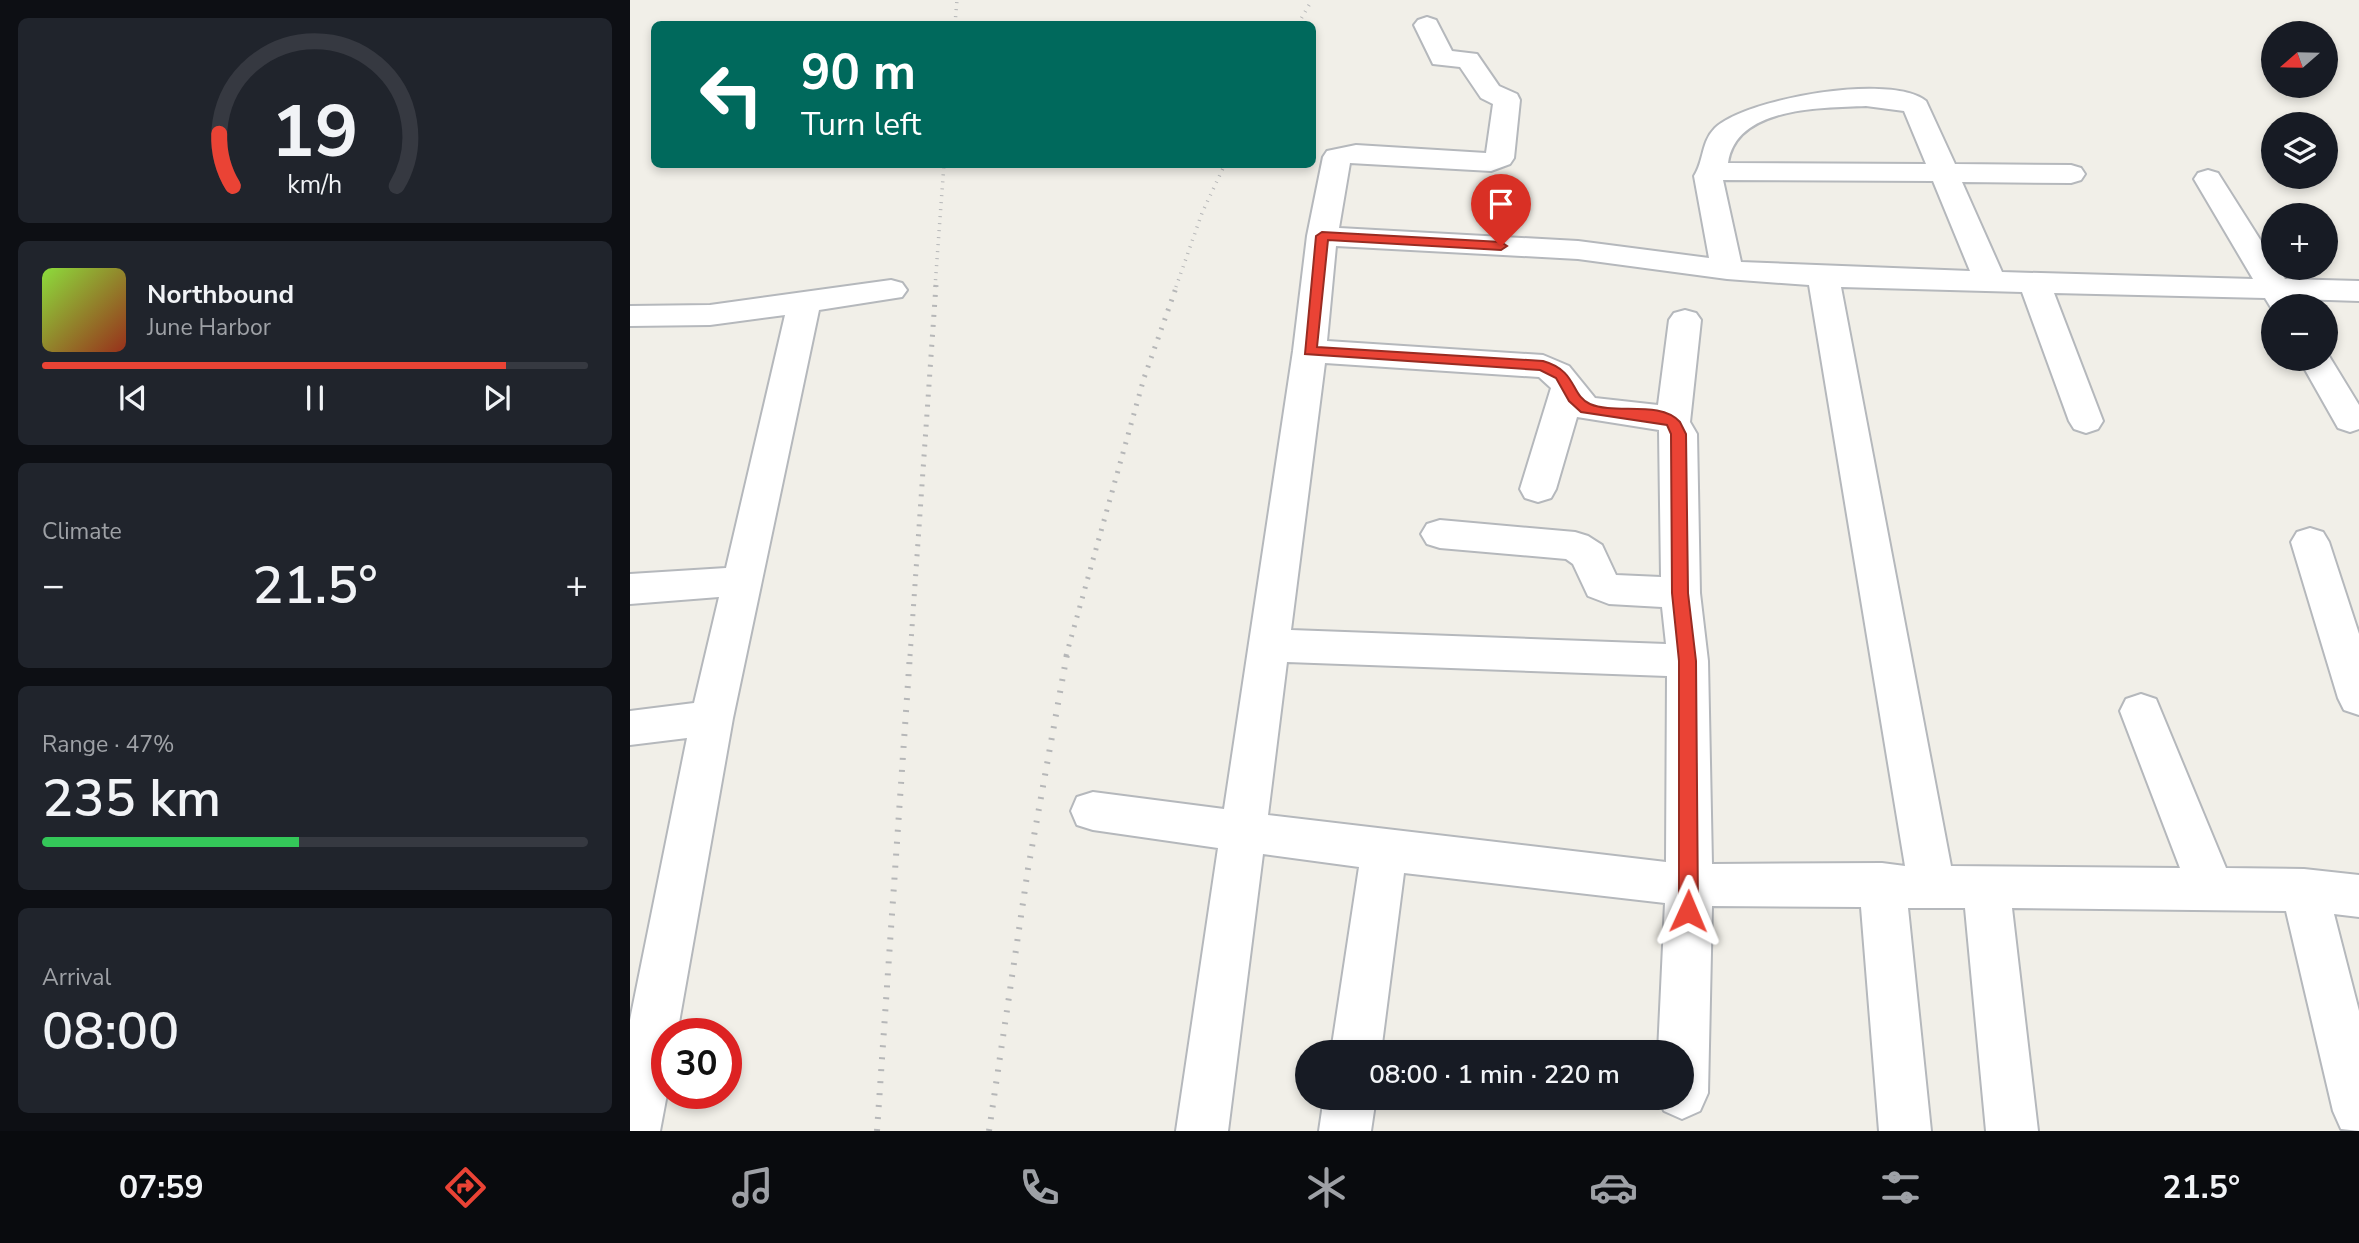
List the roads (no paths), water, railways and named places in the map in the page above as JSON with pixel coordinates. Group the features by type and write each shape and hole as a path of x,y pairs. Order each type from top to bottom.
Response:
{"street":[{"path":"1202,1131 1310,351 1322,236 1337,157 1356,153 1491,162 1500,158 1507,100 1490,92 1468,60 1443,58 1427,25"},
{"path":"1727,270 1708,176 1713,171 1718,143 1725,133 1757,115 1822,102 1899,100 1909,101 1916,107 1989,279"},
{"path":"1713,171 2071,174"},
{"path":"2208,179 2279,294"},
{"path":"1322,236 1586,251 1727,270 1823,277 2033,280 2261,297"},
{"path":"1823,277 1931,885"},
{"path":"2033,280 2086,421"},
{"path":"630,316 702,316 891,290"},
{"path":"2326,294 2359,291"},
{"path":"634,1131 641,1027 804,303"},
{"path":"1684,1040 1689,885 1688,661 1680,593 1679,434 1673,422 1685,320"},
{"path":"1310,351 1543,366 1562,375 1578,404 1586,408 1657,416 1673,422"},
{"path":"2323,371 2350,420"},
{"path":"1538,489 1568,387"},
{"path":"1440,534 1575,546 1588,555 1602,586 1609,589 1680,593"},
{"path":"2310,542 2359,698"},
{"path":"630,589 743,581"},
{"path":"1269,645 1688,661"},
{"path":"2141,711 2211,889"},
{"path":"630,728 712,718"},
{"path":"1093,811 1384,851 1689,885 1882,884 2304,890 2359,896"},
{"path":"1358,1040 1384,851"},
{"path":"1882,884 1905,1131"},
{"path":"1986,886 2012,1131"},
{"path":"2304,890 2359,1111"},
{"path":"1345,1131 1348,1110"}],"railway":[{"path":"955,21 957,0"},
{"path":"1300,21 1312,0"},
{"path":"935,287 944,168"},
{"path":"1176,287 1202,213 1223,168"},
{"path":"910,656 936,285"},
{"path":"1066,656 1144,378 1177,285"},
{"path":"877,1131 910,654"},
{"path":"989,1131 1028,869 1067,654"}]}
